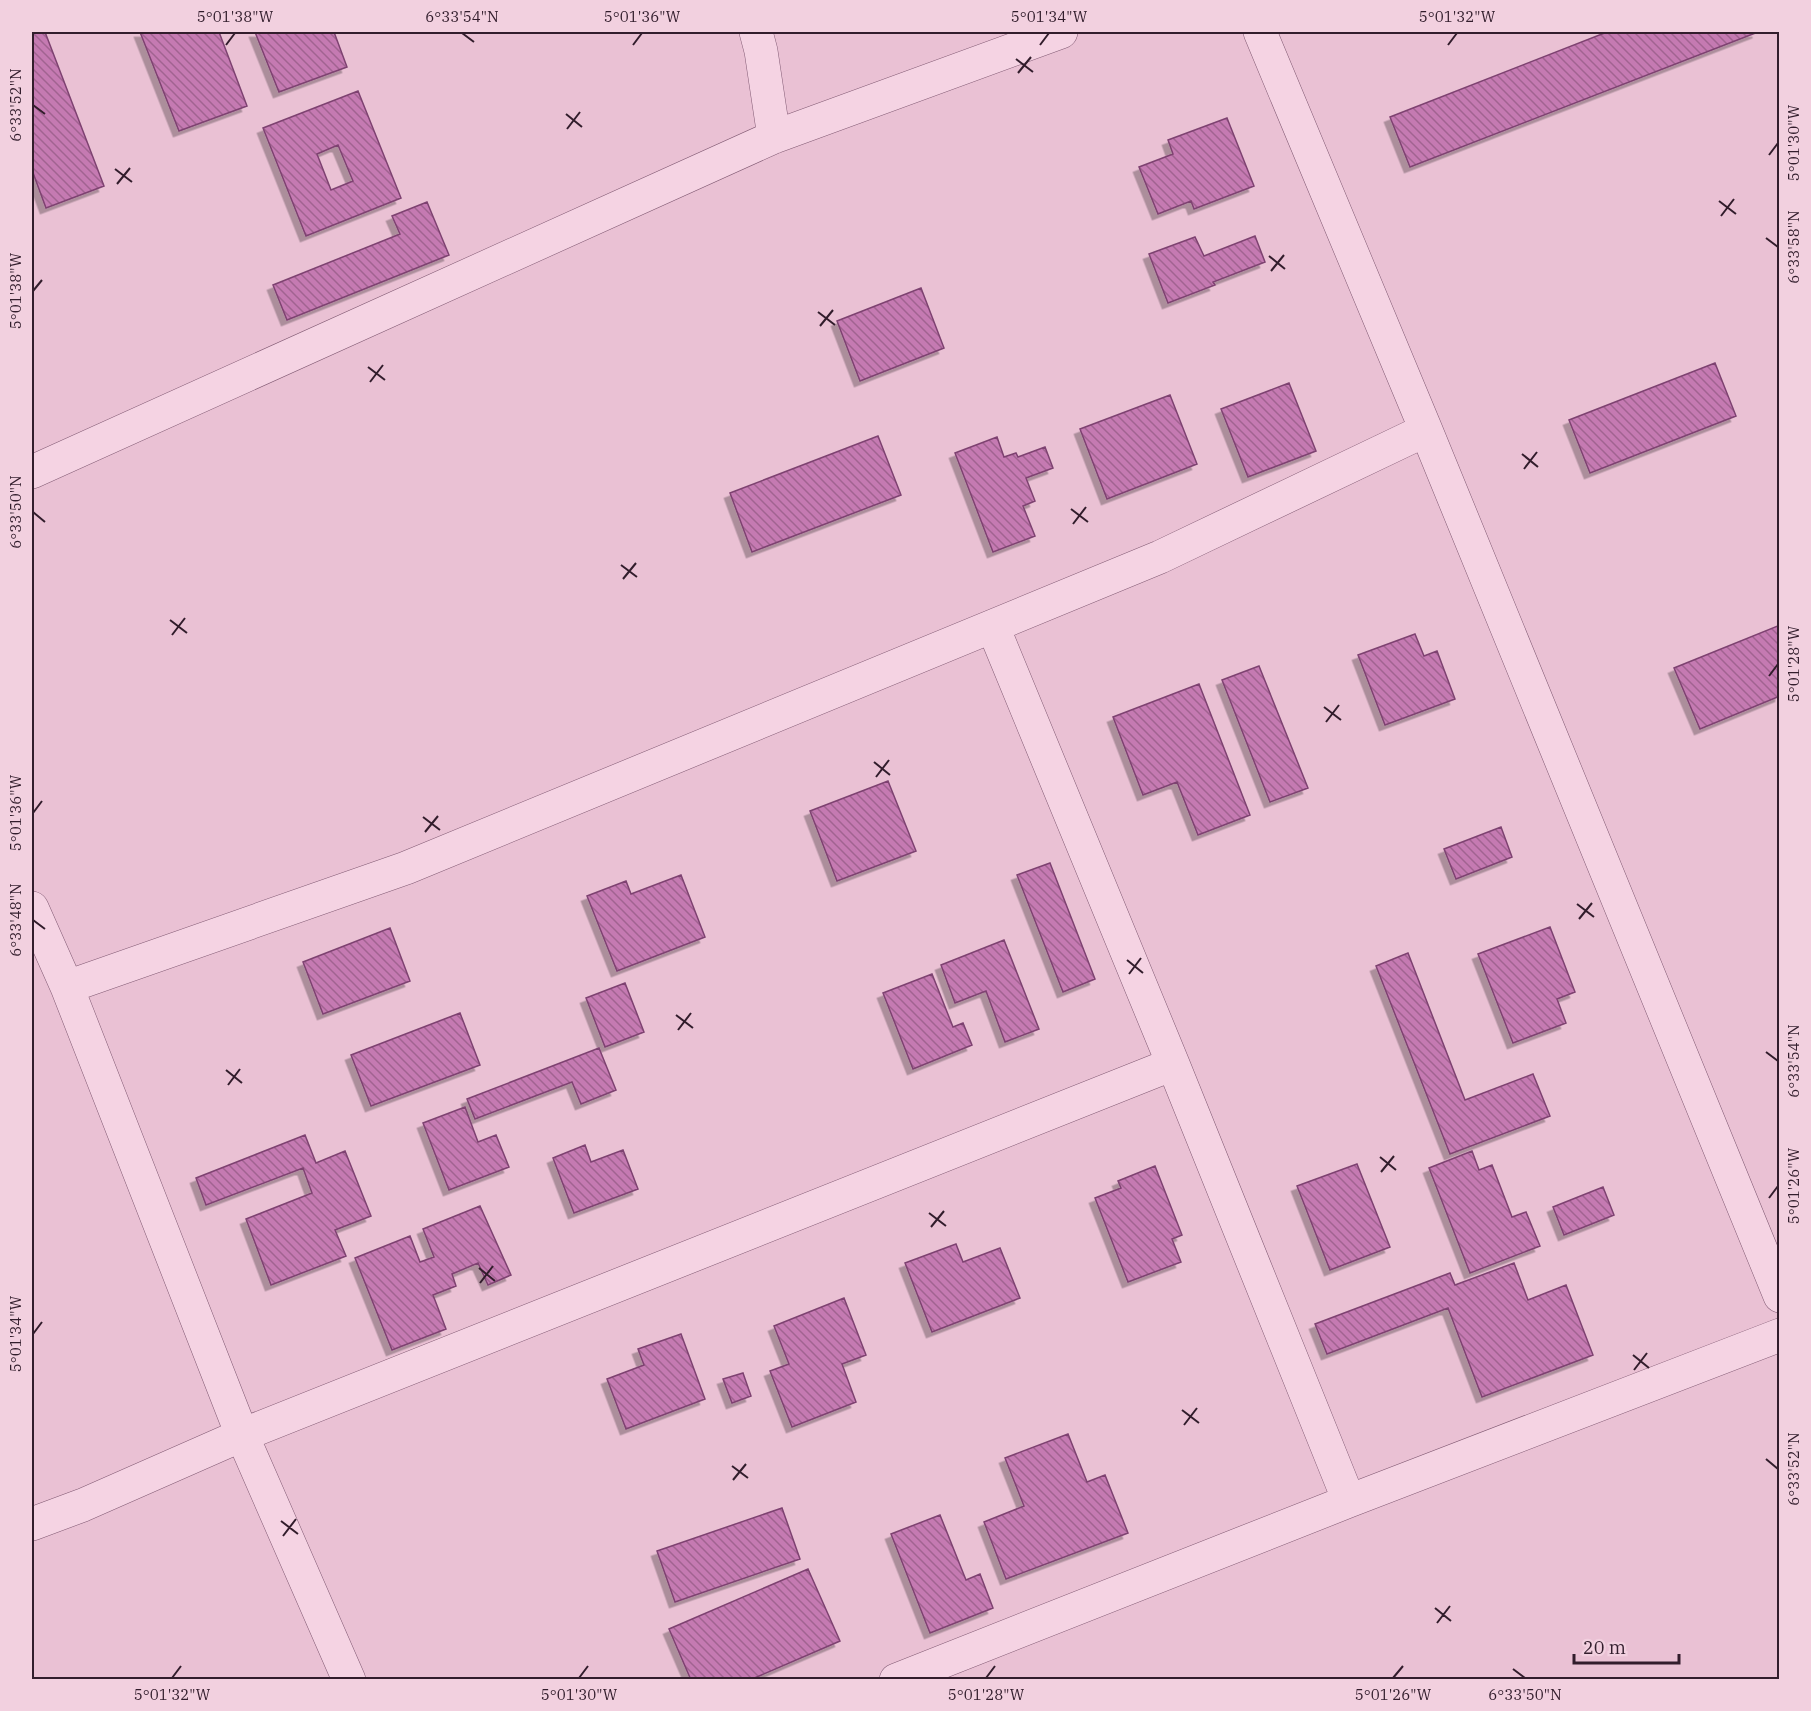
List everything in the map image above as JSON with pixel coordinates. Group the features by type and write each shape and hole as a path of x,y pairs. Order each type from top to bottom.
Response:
{"street":[{"path":"756,32 774,137"},
{"path":"32,472 774,137 1061,32"},
{"path":"1260,32 1426,430 1779,1296"},
{"path":"67,987 406,868 1160,557 1426,430"},
{"path":"993,627 1173,1064 1349,1501"},
{"path":"32,908 67,987 242,1435 349,1680"},
{"path":"32,1524 83,1505 242,1435 1173,1064"},
{"path":"896,1680 1349,1501 1779,1335"}],"building":[{"path":"32,32 45,32 104,186 46,208 32,170"},
{"path":"140,32 219,32 247,106 179,131"},
{"path":"255,32 334,32 347,67 279,92"},
{"path":"1607,32 1758,32 1410,167 1390,117"},
{"path":"358,91 401,198 306,236 263,128","holes":["338,145 353,181 331,190 317,154"]},
{"path":"1227,118 1254,186 1194,209 1191,201 1158,214 1139,167 1173,154 1168,140"},
{"path":"427,202 449,255 287,320 273,285 400,234 392,216"},
{"path":"1255,236 1265,262 1213,282 1215,285 1168,303 1149,254 1195,237 1204,256"},
{"path":"921,288 944,348 860,381 837,321"},
{"path":"1715,363 1736,416 1590,473 1569,420"},
{"path":"1289,383 1316,451 1248,477 1221,409"},
{"path":"1170,395 1197,464 1107,499 1080,429"},
{"path":"878,436 901,495 752,552 730,493"},
{"path":"997,437 1004,457 1016,453 1018,457 1045,447 1053,468 1026,478 1035,501 1023,506 1035,536 993,552 955,453"},
{"path":"1780,625 1780,696 1700,729 1674,668"},
{"path":"1415,634 1424,656 1437,651 1455,699 1385,725 1358,655"},
{"path":"1259,666 1308,788 1270,802 1222,680"},
{"path":"1199,684 1250,815 1198,835 1177,782 1143,795 1113,717"},
{"path":"888,781 916,851 837,881 810,811"},
{"path":"1501,827 1512,857 1456,879 1444,849"},
{"path":"1050,863 1095,979 1063,992 1017,875"},
{"path":"681,875 705,937 617,971 587,896 626,881 631,894"},
{"path":"1550,927 1575,992 1557,999 1566,1023 1513,1043 1478,954"},
{"path":"390,928 410,981 323,1014 303,962"},
{"path":"1004,940 1039,1029 1005,1042 986,991 955,1003 941,965"},
{"path":"1408,953 1465,1100 1533,1074 1550,1116 1450,1154 1376,966"},
{"path":"932,974 953,1027 963,1023 972,1045 913,1069 883,993"},
{"path":"625,983 644,1032 605,1047 586,998"},
{"path":"460,1013 480,1065 371,1106 351,1055"},
{"path":"599,1048 616,1090 581,1104 572,1082 475,1119 467,1099"},
{"path":"465,1107 478,1142 496,1135 509,1167 449,1190 423,1123"},
{"path":"305,1135 316,1163 345,1151 371,1216 335,1230 346,1256 271,1285 246,1219 312,1193 303,1168 206,1205 196,1178"},
{"path":"585,1145 591,1162 623,1150 638,1189 574,1213 553,1158"},
{"path":"1472,1151 1479,1170 1492,1165 1512,1217 1526,1212 1540,1246 1470,1273 1429,1168"},
{"path":"1357,1164 1390,1247 1330,1270 1297,1186"},
{"path":"1155,1166 1182,1235 1172,1239 1181,1262 1128,1282 1095,1198 1121,1188 1118,1181"},
{"path":"1603,1187 1614,1215 1564,1235 1553,1207"},
{"path":"480,1206 511,1275 488,1285 478,1263 452,1274 456,1286 433,1295 446,1329 392,1350 355,1258 410,1236 420,1262 434,1257 423,1229"},
{"path":"956,1244 963,1262 1000,1248 1020,1298 932,1332 905,1263"},
{"path":"1514,1263 1528,1300 1566,1285 1593,1355 1482,1397 1448,1308 1327,1354 1315,1324 1450,1273 1455,1285"},
{"path":"844,1298 866,1355 842,1364 856,1402 792,1427 770,1371 789,1364 774,1326"},
{"path":"681,1334 705,1399 626,1429 607,1379 644,1365 638,1349"},
{"path":"743,1373 751,1396 732,1403 723,1379"},
{"path":"1068,1434 1087,1482 1105,1475 1128,1533 1006,1579 984,1522 1024,1506 1005,1458"},
{"path":"782,1508 800,1559 675,1602 657,1551"},
{"path":"940,1515 966,1580 980,1574 993,1608 930,1633 891,1534"},
{"path":"808,1569 840,1641 750,1680 691,1680 669,1629"}]}
